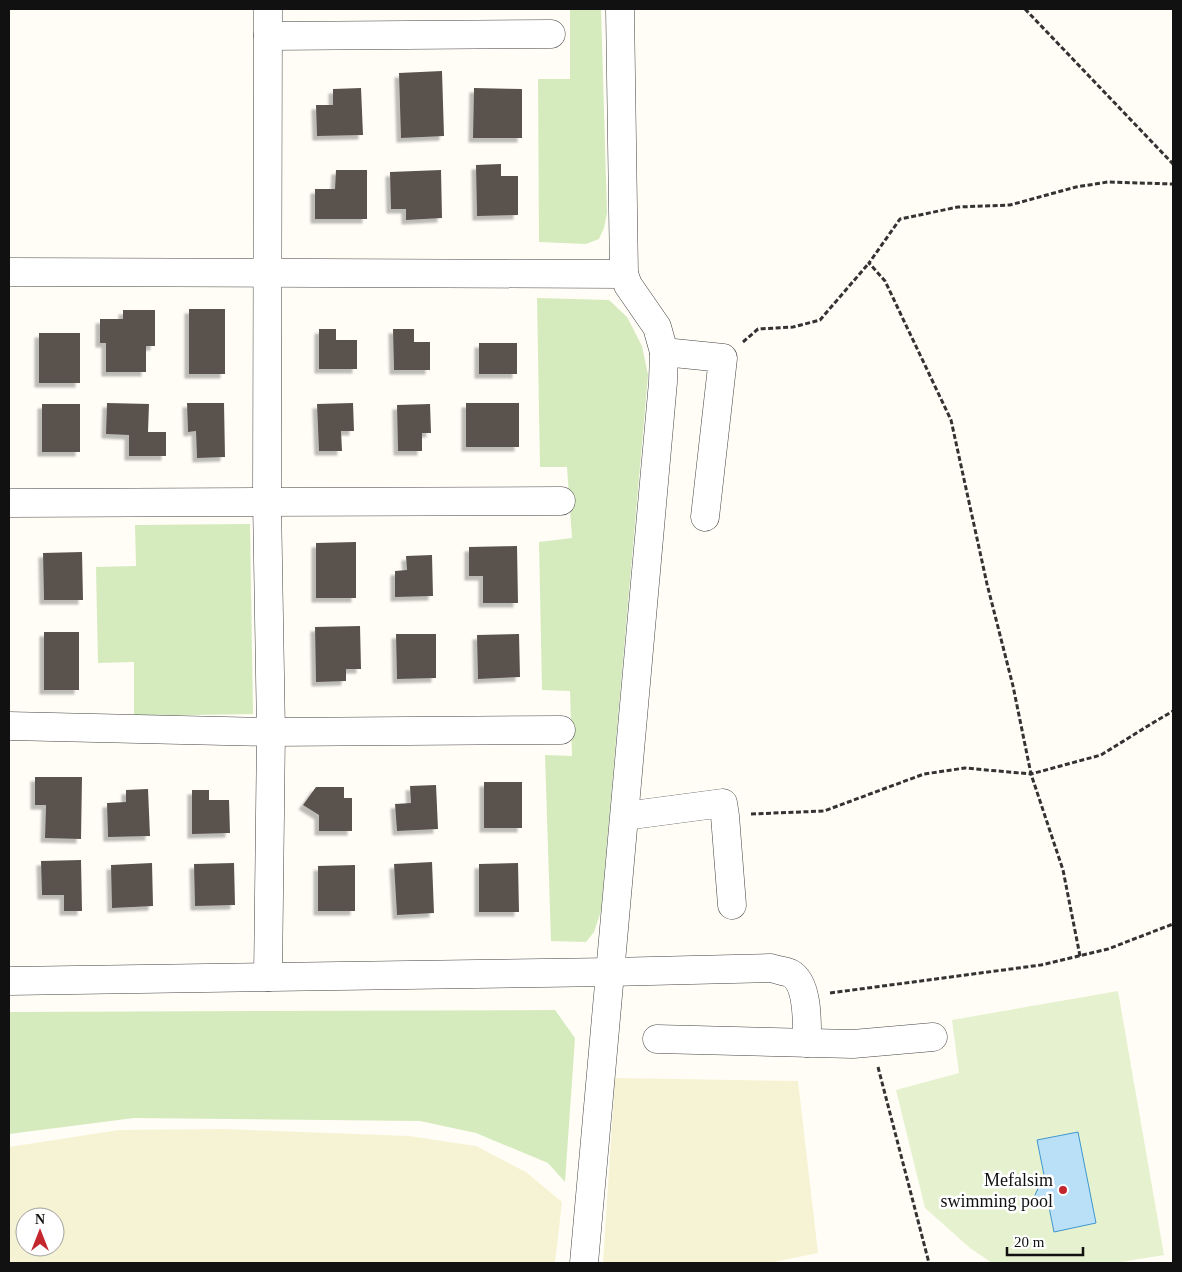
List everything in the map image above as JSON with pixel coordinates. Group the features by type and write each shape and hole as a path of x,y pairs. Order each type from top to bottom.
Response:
{"street":[{"path":"268,9 266,273 270,732 268,977"},
{"path":"584,1263 625,816 663,382 664,352 657,327 628,285 624,274 620,9"},
{"path":"268,36 551,34"},
{"path":"9,272 624,274"},
{"path":"664,352 723,358 705,517"},
{"path":"9,503 561,501"},
{"path":"9,726 270,732 561,730"},
{"path":"625,816 723,802 732,905"},
{"path":"9,981 771,968 791,974 800,984 804,996 807,1019 807,1043"},
{"path":"657,1039 853,1044 933,1037"}],"path":[{"path":"1025,9 1173,164"},
{"path":"723,358 758,329 792,327 820,320 869,263 900,219 958,207 1010,205 1076,186 1108,182 1173,184"},
{"path":"869,263 885,281 951,420 1032,774 1064,870 1080,956"},
{"path":"725,816 824,811 924,774 965,768 1032,774 1101,755 1173,711"},
{"path":"804,996 1041,965 1108,949 1173,924"},
{"path":"871,1042 929,1263"}],"shaded area":[{"path":"615,1078 798,1081 818,1253 769,1263 603,1263"},
{"path":"224,1129 409,1136 476,1146 526,1172 562,1202 555,1263 9,1263 9,1147 119,1130"}],"green space":[{"path":"570,9 601,9 607,213 604,228 599,239 586,244 539,242 538,79 570,79"},
{"path":"537,298 609,300 627,317 642,346 648,375 601,911 594,932 586,942 551,941 545,755 572,756 570,691 542,690 539,542 572,538 567,467 540,467"},
{"path":"250,524 253,714 134,716 134,662 98,663 96,567 136,566 135,525"},
{"path":"1118,991 1164,1255 1115,1263 992,1263 970,1248 925,1208 896,1090 959,1073 952,1020"},
{"path":"555,1010 575,1038 565,1182 548,1163 476,1133 420,1121 134,1118 9,1134 9,1012"}],"water":[{"name":"Mefalsim swimming pool","path":"1078,1132 1096,1223 1054,1232 1049,1207 1031,1204 1044,1175 1037,1140"}],"building":[{"path":"442,71 444,136 401,138 399,73"},
{"path":"361,88 363,135 317,136 316,105 333,105 333,89"},
{"path":"474,88 522,89 522,138 473,138"},
{"path":"501,164 501,176 518,176 518,215 477,216 476,165"},
{"path":"336,170 367,170 367,219 315,219 315,189 335,189"},
{"path":"441,170 442,218 406,220 406,209 391,209 390,172"},
{"path":"189,309 225,309 225,374 189,374"},
{"path":"123,310 155,310 155,346 146,346 146,372 106,372 106,343 100,343 100,319 123,319"},
{"path":"319,329 336,329 336,340 357,340 357,369 319,369"},
{"path":"393,329 414,329 414,342 430,342 430,370 394,370"},
{"path":"39,333 80,333 80,383 39,383"},
{"path":"479,343 517,343 517,374 479,374"},
{"path":"107,403 149,404 148,432 166,432 166,456 129,456 129,435 106,434"},
{"path":"187,403 224,403 225,457 197,458 196,431 188,432"},
{"path":"353,403 354,431 341,431 342,451 319,451 317,404"},
{"path":"466,403 519,403 519,447 466,447"},
{"path":"42,404 80,404 80,452 42,452"},
{"path":"430,404 431,433 422,433 422,451 398,451 397,405"},
{"path":"356,542 356,598 316,598 316,543"},
{"path":"517,546 518,603 483,603 483,576 469,576 469,547"},
{"path":"82,552 83,600 44,600 43,553"},
{"path":"432,555 433,596 395,597 395,571 407,570 406,556"},
{"path":"360,626 361,669 346,669 346,681 316,682 315,627"},
{"path":"44,632 79,632 79,690 44,690"},
{"path":"396,634 436,634 436,678 397,679"},
{"path":"519,634 520,677 478,679 477,635"},
{"path":"35,777 82,777 81,839 45,838 46,805 35,805"},
{"path":"484,782 522,782 522,828 484,828"},
{"path":"436,785 438,829 397,831 395,804 411,803 410,786"},
{"path":"316,787 344,787 344,798 352,798 352,831 319,831 319,815 303,805"},
{"path":"148,789 150,836 108,837 107,803 126,802 126,790"},
{"path":"192,790 209,790 209,800 229,800 230,833 192,834"},
{"path":"81,860 82,911 64,911 64,895 42,895 41,861"},
{"path":"432,862 434,913 397,915 394,864"},
{"path":"152,863 153,906 112,908 111,865"},
{"path":"234,863 235,905 195,906 194,864"},
{"path":"518,863 519,912 479,912 479,864"},
{"path":"355,865 355,911 318,911 318,866"}],"place":[{"name":"Mefalsim swimming pool","path":"1063,1190"}]}
